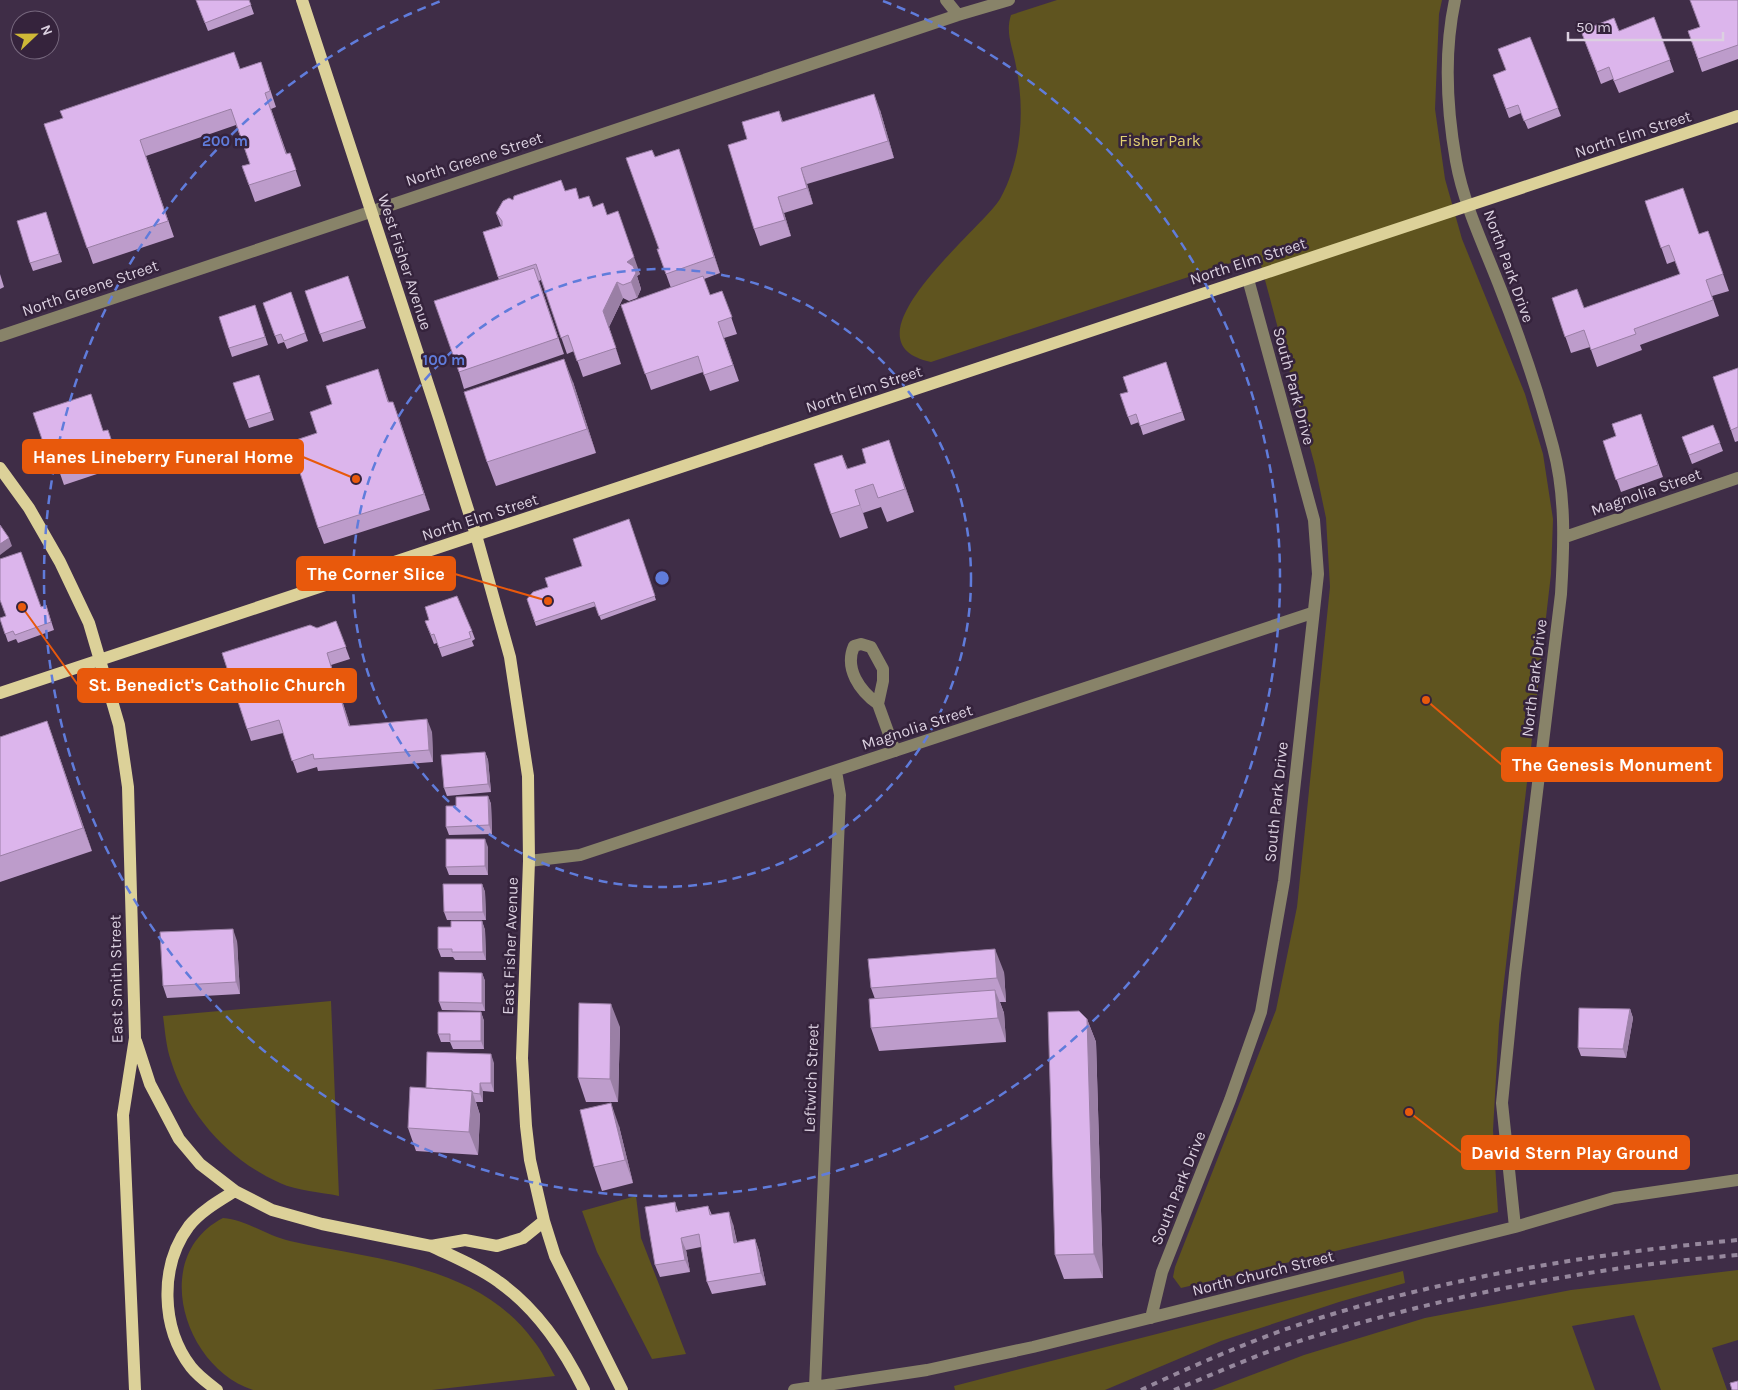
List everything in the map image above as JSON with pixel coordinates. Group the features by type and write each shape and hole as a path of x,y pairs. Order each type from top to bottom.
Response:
{"main road":[{"name":"West Fisher Avenue","path":"302,0 476,535"},
{"name":"North Elm Street","path":"0,693 1738,116"},
{"name":"East Smith Street","path":"0,468 28,508 60,562 89,623 119,726 128,787 135,1038 123,1115 134,1390"},
{"name":"East Fisher Avenue","path":"476,535 510,657 528,776 529,862 522,1058 523,1091 530,1160 544,1221 555,1256 622,1390"},
{"path":"135,1038 150,1084 179,1139 200,1164 235,1191 272,1210 322,1224 431,1246 466,1262 500,1282 528,1307 570,1362 584,1390"},
{"path":"217,1390 192,1368 176,1339 167,1306 171,1260 189,1227 203,1212 235,1191"},
{"path":"431,1246 465,1240 497,1246 504,1245 523,1238 544,1221"}],"street":[{"path":"946,0 958,15"},
{"name":"North Greene Street","path":"0,336 958,15 1009,0"},
{"name":"North Park Drive","path":"1456,0 1452,17 1448,63 1456,162 1469,205 1538,394 1552,441 1562,497 1565,537 1561,594 1515,973 1502,1103 1515,1227"},
{"name":"South Park Drive","path":"1151,1318 1162,1272 1230,1100 1261,1012 1284,881 1312,613 1318,574 1314,520 1248,278"},
{"name":"Magnolia Street","path":"1565,537 1738,478"},
{"name":"Magnolia Street","path":"529,862 580,855 1312,613"},
{"path":"878,704 895,751"},
{"name":"Leftwich Street","path":"815,1387 840,795 836,771"},
{"name":"North Church Street","path":"794,1390 815,1387 842,1387 927,1370 1151,1318 1515,1227 1614,1198 1738,1180"}],"green space":[{"name":"Fisher Park","path":"1057,0 1442,0 1439,14 1435,109 1445,179 1462,239 1525,394 1543,454 1553,519 1551,574 1499,1025 1493,1130 1498,1212 1181,1288 1173,1277 1175,1267 1276,1010 1297,907 1330,587 1326,518 1315,466 1258,254 931,362 906,350 900,332 907,309 924,284 1000,199 1013,168 1020,134 1021,117 1019,83 1009,34 1011,15"},
{"path":"331,1001 339,1196 301,1190 280,1183 243,1162 212,1134 188,1100 178,1081 168,1050 163,1016"},
{"path":"636,1196 641,1238 686,1354 652,1359 597,1252 582,1211"},
{"path":"223,1218 232,1219 282,1239 389,1261 422,1269 454,1280 483,1295 510,1315 536,1344 555,1376 432,1390 253,1390 229,1378 209,1359 194,1336 184,1310 182,1283 187,1258 200,1235"},
{"path":"1738,1270 1738,1340 1712,1348 1727,1390 1661,1390 1634,1315 1572,1326 1595,1390 1212,1390 1304,1355 1425,1318 1571,1290"},
{"path":"1403,1271 1405,1283 1339,1302 1221,1341 1105,1390 955,1390 954,1386"}],"building":[{"path":"196,0 249,0 251,5 205,23"},
{"path":"1690,0 1738,0 1738,45 1698,59 1688,31 1700,27"},
{"path":"1654,17 1670,60 1614,81 1609,67 1597,72 1581,31 1614,18 1619,31"},
{"path":"1530,37 1558,108 1524,121 1518,105 1506,109 1493,75 1506,70 1498,49"},
{"path":"234,52 240,69 261,62 270,91 265,93 286,154 290,153 296,170 249,185 242,166 250,164 231,109 140,140 168,221 87,248 44,124 63,118 60,111"},
{"path":"874,94 888,141 801,168 807,188 778,197 785,220 754,229 728,145 747,139 742,122 779,111 782,122"},
{"path":"679,149 714,257 666,274 657,249 659,249 626,158 652,150 655,157"},
{"path":"561,180 565,191 576,188 579,199 589,196 593,207 603,203 607,215 618,211 634,257 627,262 633,266 636,273 631,282 623,285 617,282 603,311 616,348 577,361 568,335 561,338 536,264 498,277 483,232 502,226 502,221 496,213 503,201 509,198 513,200 514,196"},
{"path":"1683,188 1699,234 1708,231 1723,274 1706,280 1713,300 1634,329 1636,334 1591,350 1584,330 1565,337 1552,298 1577,289 1584,308 1680,274 1669,245 1661,248 1645,201"},
{"path":"46,212 59,254 30,263 17,221"},
{"path":"534,268 558,338 459,372 434,301"},
{"path":"348,276 363,320 320,334 305,291"},
{"path":"703,276 710,295 722,291 732,317 718,322 733,365 704,375 698,356 645,374 621,305"},
{"path":"291,292 305,333 284,341 281,334 275,336 263,303"},
{"path":"255,305 265,337 229,348 219,317"},
{"path":"564,359 587,429 487,462 464,392"},
{"path":"1166,362 1182,412 1140,426 1136,414 1128,417 1120,394 1128,392 1123,377"},
{"path":"1738,368 1738,427 1731,430 1713,377"},
{"path":"378,369 388,402 393,402 424,494 318,528 290,442 317,433 310,412 332,404 326,386"},
{"path":"259,375 271,412 246,420 233,383"},
{"path":"91,394 103,431 108,430 116,454 60,473 51,447 45,448 33,413"},
{"path":"1641,414 1658,465 1616,480 1603,441 1616,436 1612,424"},
{"path":"1713,425 1720,443 1689,455 1682,437"},
{"path":"889,440 905,489 878,498 873,484 855,490 860,505 831,514 814,464 842,455 847,469 866,463 862,449"},
{"path":"629,519 655,596 599,616 594,602 535,622 527,599 533,592 548,587 545,578 582,566 573,539"},
{"path":"0,525 9,538 0,544"},
{"path":"21,552 41,607 46,605 51,622 15,635 13,631 5,634 0,619 6,616 0,600 0,559"},
{"path":"457,596 472,631 469,632 471,638 439,648 434,634 431,635 425,621 429,620 425,607"},
{"path":"336,621 346,647 327,653 349,726 427,719 429,750 314,759 313,754 292,761 279,720 247,729 222,653 310,625 317,628"},
{"path":"47,721 83,828 0,856 0,737"},
{"path":"485,752 488,784 444,788 441,755"},
{"path":"488,796 489,825 446,827 446,806 456,806 456,797"},
{"path":"446,839 485,839 485,866 446,867"},
{"path":"443,884 482,884 483,912 444,912"},
{"path":"451,921 482,921 483,952 452,952 452,949 438,949 438,927 451,927"},
{"path":"233,929 236,982 163,986 160,932"},
{"path":"995,949 997,978 871,988 868,959"},
{"path":"439,972 482,973 482,1003 439,1002"},
{"path":"995,990 998,1018 871,1028 869,999"},
{"path":"579,1003 611,1004 610,1079 578,1078"},
{"path":"1579,1008 1630,1009 1623,1049 1578,1048"},
{"path":"1079,1011 1087,1019 1094,1254 1055,1255 1048,1012"},
{"path":"438,1012 481,1012 481,1041 450,1041 450,1034 438,1034"},
{"path":"427,1052 491,1054 491,1083 480,1083 480,1094 473,1093 472,1091 426,1088"},
{"path":"410,1087 472,1091 469,1132 408,1128"},
{"path":"611,1103 625,1160 594,1167 580,1110"},
{"path":"675,1202 676,1212 708,1206 710,1215 729,1212 734,1243 755,1239 761,1273 707,1282 699,1234 681,1238 685,1260 655,1265 645,1207"},
{"path":"1738,1381 1738,1390 1732,1390 1730,1383"}],"railway":[{"path":"1141,1390 1216,1357 1292,1327 1401,1295 1456,1282 1569,1261 1738,1240"},
{"path":"1174,1390 1290,1344 1400,1312 1568,1276 1738,1255"}],"place":[{"name":"Hanes Lineberry Funeral Home","path":"356,479"},
{"name":"The Corner Slice","path":"548,601"},
{"name":"St. Benedict's Catholic Church","path":"22,607"},
{"name":"The Genesis Monument","path":"1426,700"},
{"name":"David Stern Play Ground","path":"1409,1112"}]}
